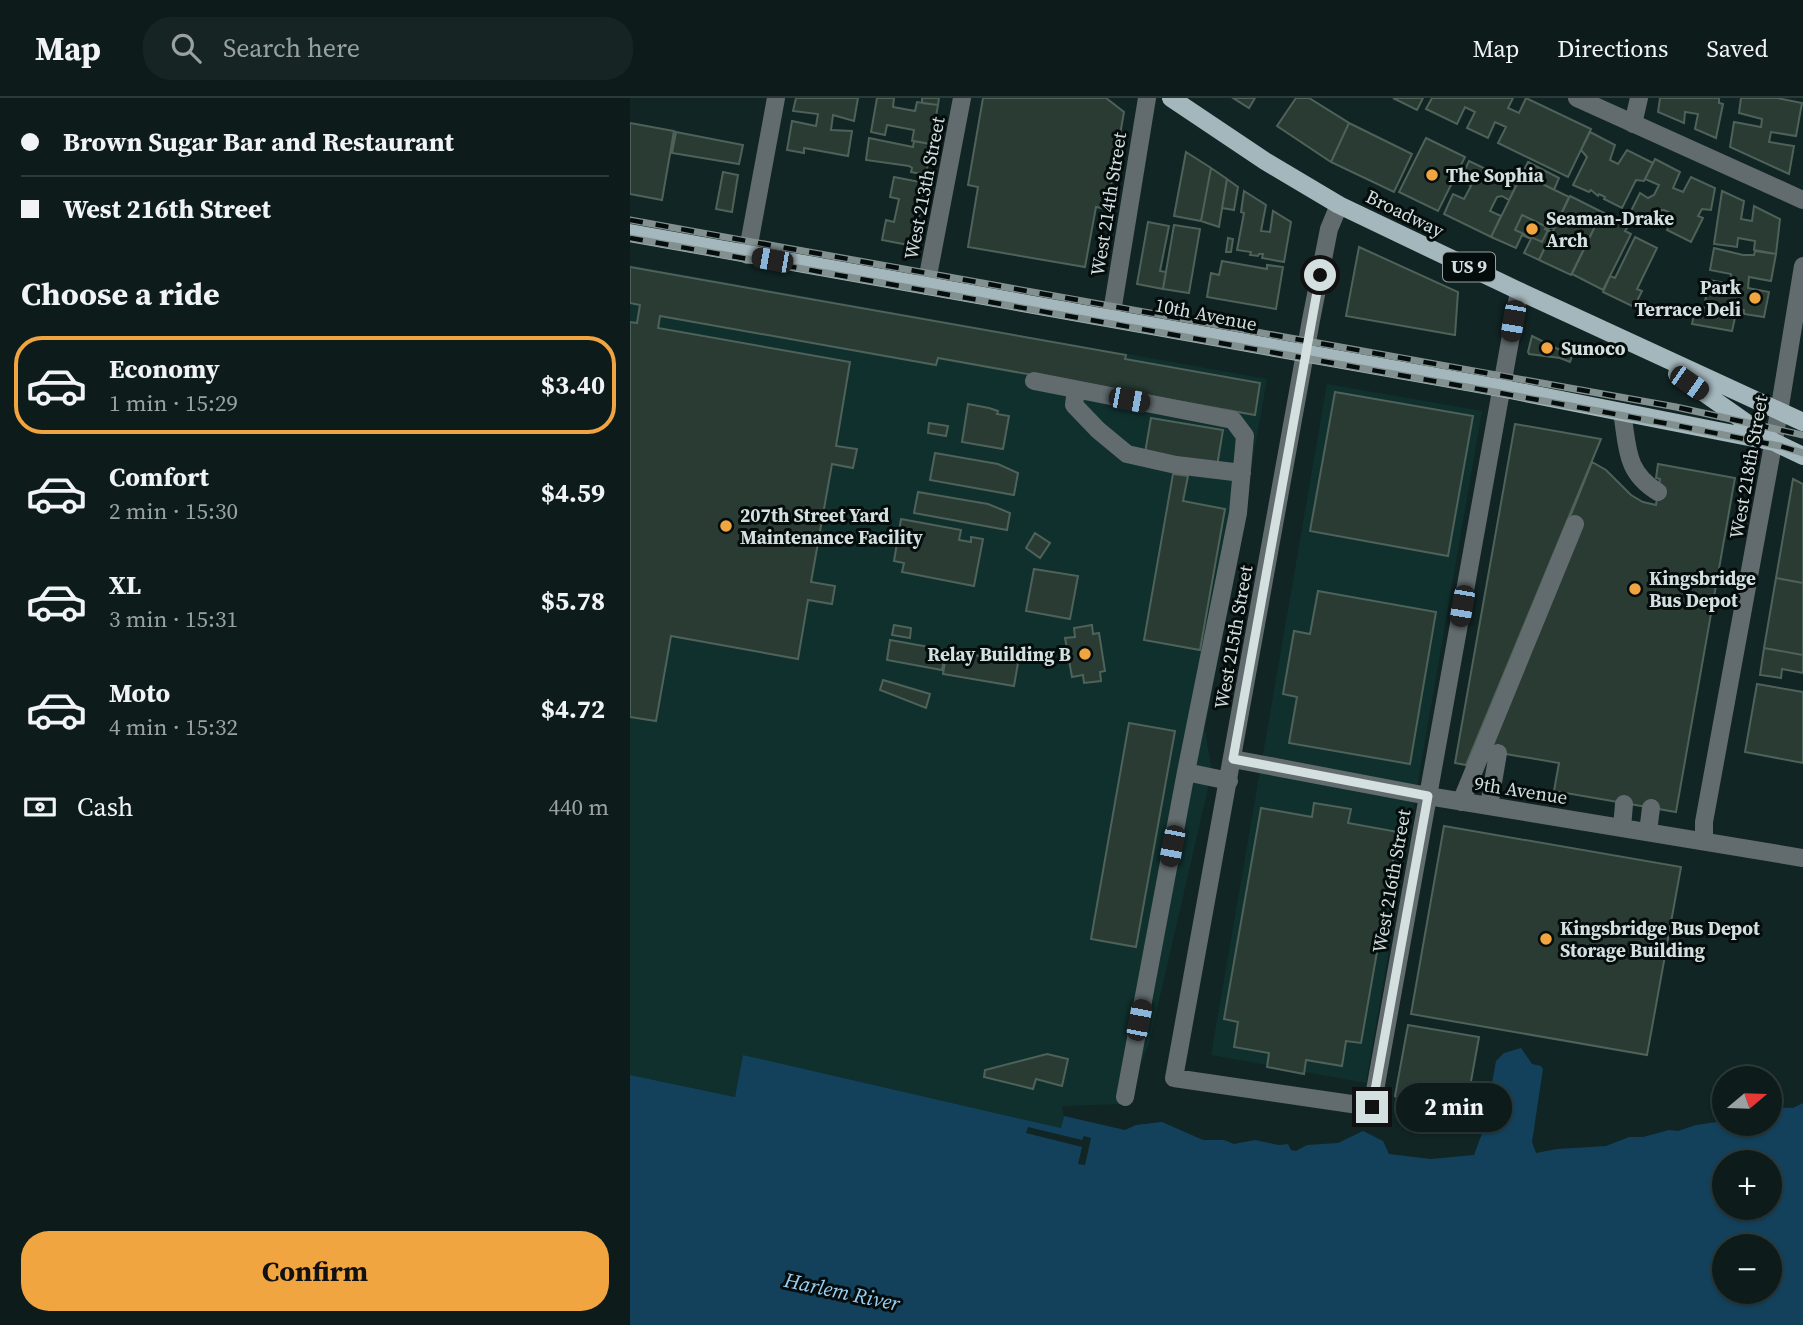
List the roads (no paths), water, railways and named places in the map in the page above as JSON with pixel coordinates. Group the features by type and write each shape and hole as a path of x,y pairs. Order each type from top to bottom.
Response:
{"main road":[{"name":"Broadway","path":"1171,98 1254,154 1339,205 1803,422"},
{"name":"10th Avenue","path":"630,233 1500,388 1774,442"},
{"name":"Broadway","path":"1633,344 1774,442 1803,456"}],"street":[{"path":"747,255 776,98"},
{"name":"West 213th Street","path":"926,286 962,98"},
{"name":"West 214th Street","path":"1111,318 1147,98"},
{"path":"1577,98 1803,200"},
{"path":"1633,124 1639,98"},
{"name":"West 215th Street","path":"1339,205 1329,229 1305,354 1174,1078 1372,1107"},
{"name":"West 218th Street","path":"1704,841 1704,822 1774,442 1803,265"},
{"name":"West 216th Street","path":"1372,1107 1519,291"},
{"path":"1034,381 1233,420 1245,436 1238,513 1125,1097"},
{"path":"1076,390 1074,405 1127,454 1176,465 1242,473"},
{"path":"1622,412 1630,459 1642,482 1658,492"},
{"path":"1461,802 1575,524"},
{"path":"1489,806 1498,753"},
{"name":"9th Avenue","path":"1233,759 1461,802 1803,858"},
{"path":"1186,772 1228,780"},
{"path":"1622,828 1624,804"},
{"path":"1648,832 1651,808"}],"water":[{"name":"Harlem River","path":"1521,1048 1532,1064 1543,1069 1532,1142 1536,1153 1606,1146 1629,1137 1678,1131 1712,1123 1712,1136 1782,1136 1782,1108 1793,1108 1803,1103 1803,1325 630,1325 630,1075 735,1097 743,1055 1061,1128 1064,1116 1125,1130 1136,1125 1162,1122 1203,1140 1224,1140 1234,1144 1255,1140 1288,1144 1291,1150 1296,1151 1307,1145 1338,1143 1363,1131 1383,1141 1389,1154 1431,1159 1474,1155 1484,1128 1496,1061 1504,1053"}],"railway":[{"path":"630,220 1676,407 1803,435"},
{"path":"630,238 1484,390 1669,424 1803,453"}],"place":[{"name":"The Sophia","path":"1432,175"},
{"name":"Seaman-Drake Arch","path":"1532,229"},
{"name":"Park Terrace Deli","path":"1755,298"},
{"name":"Sunoco","path":"1547,348"},
{"name":"207th Street Yard Maintenance Facility","path":"726,526"},
{"name":"Kingsbridge Bus Depot","path":"1635,589"},
{"name":"Relay Building B","path":"1085,654"},
{"name":"Kingsbridge Bus Depot Storage Building","path":"1546,939"}]}
